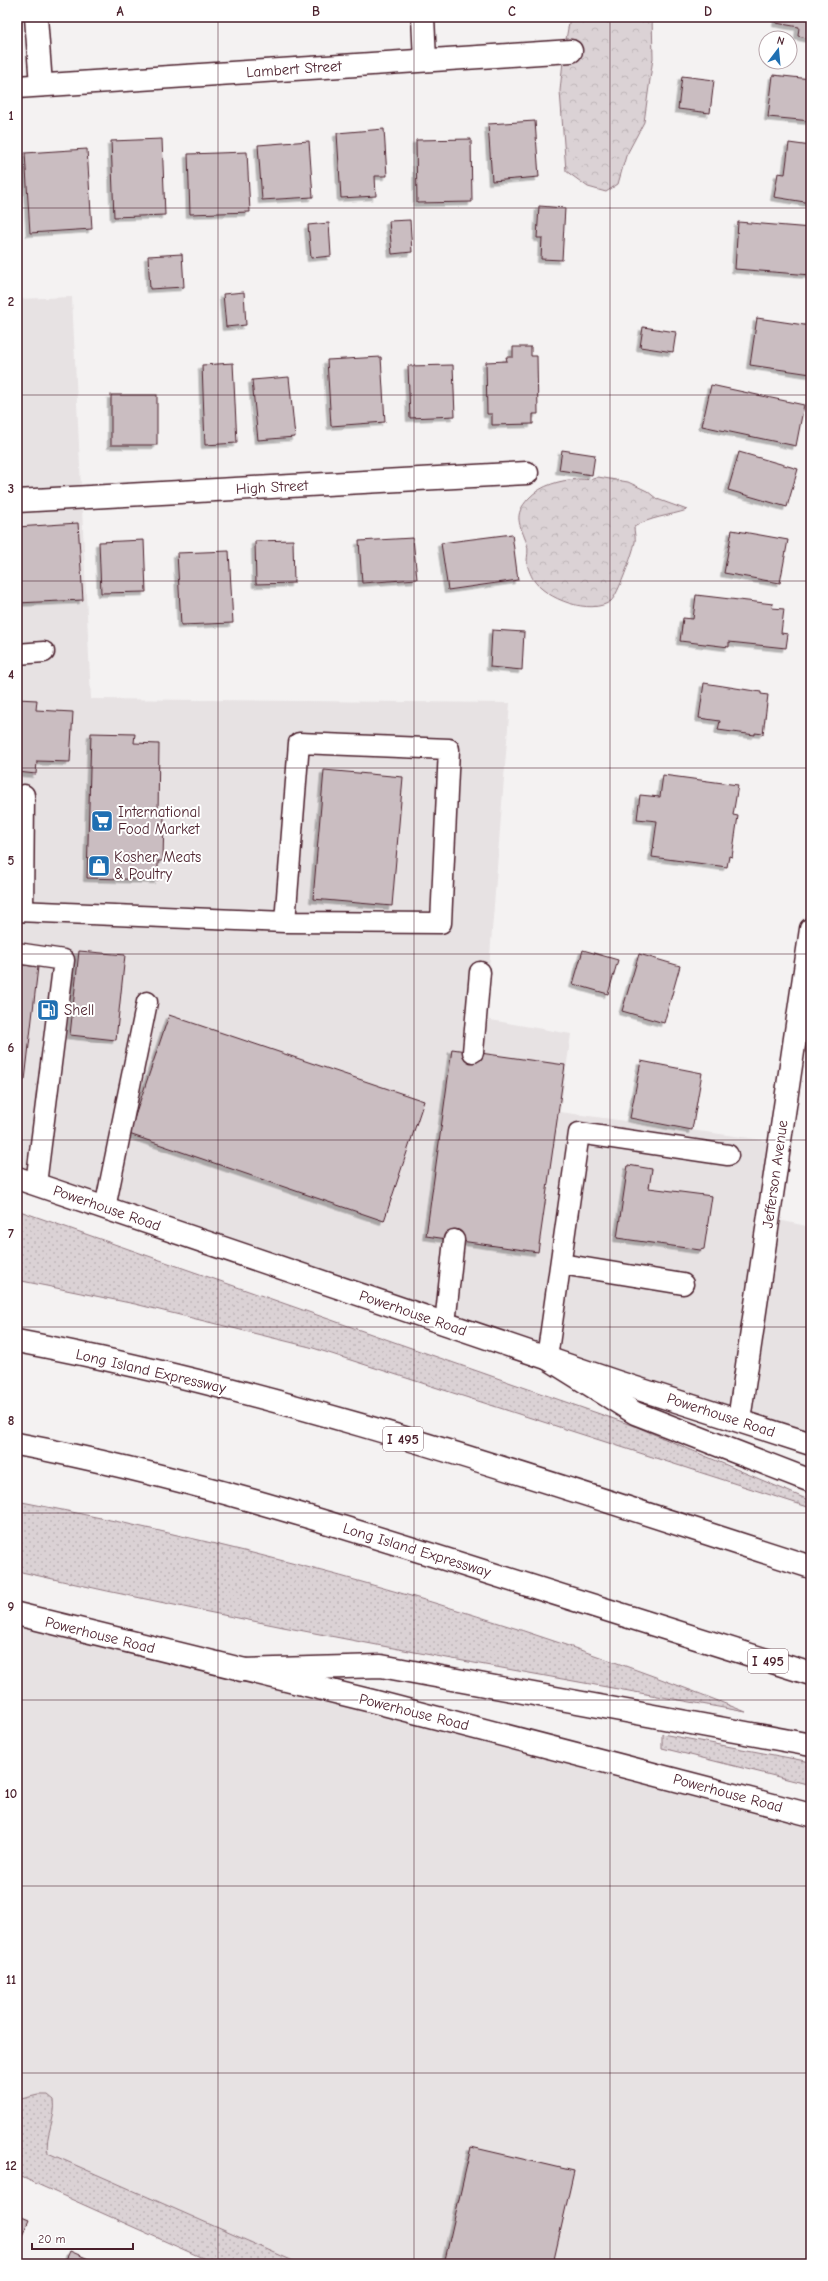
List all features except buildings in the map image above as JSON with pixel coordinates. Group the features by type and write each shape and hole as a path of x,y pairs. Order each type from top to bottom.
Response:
{"main road":[{"path":"36,17 41,85"},
{"path":"423,17 425,60"},
{"name":"Lambert Street","path":"17,87 571,51"},
{"name":"High Street","path":"17,501 527,473"},
{"name":"Jefferson Avenue","path":"739,1420 811,929"},
{"name":"Powerhouse Road","path":"26,1181 445,1324 811,1444"},
{"name":"Long Island Expressway","path":"17,1341 167,1374 356,1425 480,1461 811,1567"},
{"path":"547,1358 635,1413 811,1482"},
{"name":"Long Island Expressway","path":"17,1444 145,1473 279,1508 811,1674"},
{"name":"Powerhouse Road","path":"17,1614 811,1815"},
{"path":"241,1670 381,1666 811,1745"}],"lane":[{"path":"17,654 44,652"},
{"path":"24,795 20,911 285,922 441,923 449,749 299,743 285,922"},
{"path":"17,953 64,960 26,1181"},
{"path":"473,1052 480,972"},
{"path":"105,1208 147,1002"},
{"path":"547,1358 579,1133 728,1155"},
{"path":"445,1324 454,1240"},
{"path":"561,1264 683,1284"}],"shaded area":[{"path":"72,297 91,699 510,703 485,1019 571,1034 560,1112 778,1142 769,1218 811,1227 811,1444 17,1178 17,299"},
{"path":"17,1614 811,1815 811,2264 216,2264 17,2175"}],"green space":[{"path":"570,17 652,17 653,58 644,122 626,156 618,184 606,192 588,187 566,171 560,91 564,51"},
{"path":"598,477 628,482 647,491 657,499 687,510 653,519 634,527 634,547 625,573 614,597 611,601 592,607 581,606 558,599 547,593 533,579 527,562 528,547 520,525 519,515 524,504 529,498 534,493 545,487 565,481"},
{"path":"17,1210 637,1427 811,1501 811,1508 310,1347 135,1304 17,1280"},
{"path":"17,1501 202,1541 295,1564 386,1589 477,1616 568,1646 746,1712 472,1663 289,1628 17,1571"},
{"path":"662,1734 811,1762 811,1785 662,1748"},
{"path":"38,2095 48,2095 54,2100 54,2113 47,2146 48,2153 300,2264 216,2264 17,2175 17,2100"}],"place":[{"name":"International Food Market","path":"102,821"},
{"name":"Kosher Meats & Poultry","path":"99,866"},
{"name":"Shell","path":"48,1010"}]}
